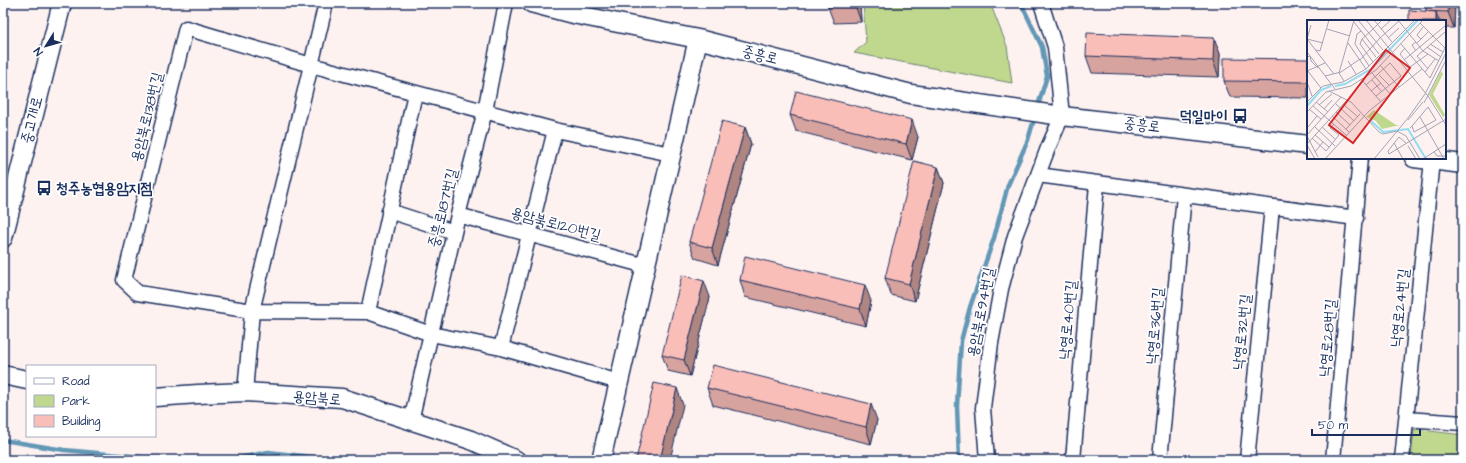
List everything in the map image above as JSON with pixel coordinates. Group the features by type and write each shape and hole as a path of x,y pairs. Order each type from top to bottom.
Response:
{"street":[{"name":"중고개로","path":"3,238 62,3"},
{"path":"245,392 252,311 326,3"},
{"name":"중흥로187번길","path":"411,421 458,215 485,112 506,3"},
{"name":"중흥로","path":"531,3 573,14 698,39 911,94 1054,115 1307,145"},
{"path":"1041,3 1055,47 1054,115"},
{"name":"용암북로138번길","path":"485,112 311,65 186,28 124,280 138,293 252,311 368,312 430,334 501,348 619,382"},
{"path":"601,460 698,39"},
{"path":"368,312 415,93"},
{"path":"485,112 555,130 671,154"},
{"name":"용암북로94번길","path":"987,460 983,408 991,343 1001,289 1015,236 1038,175 1054,115"},
{"path":"501,348 555,130"},
{"name":"낙영로28번길","path":"1334,460 1360,159"},
{"path":"1423,159 1463,164"},
{"name":"낙영로24번길","path":"1402,460 1432,160"},
{"path":"1038,175 1356,218"},
{"name":"낙영로40번길","path":"1073,460 1098,184"},
{"name":"낙영로36번길","path":"1160,460 1191,196"},
{"name":"낙영로32번길","path":"1247,460 1272,207"},
{"path":"389,211 454,232"},
{"name":"용암북로120번길","path":"458,215 646,266"},
{"path":"3,375 26,380"},
{"name":"용암북로","path":"156,397 245,392 342,398 471,440 516,460"},
{"path":"1406,419 1463,423"}],"green space":[{"path":"863,3 990,3 1007,46 1012,83 854,53 866,42"},
{"path":"1414,429 1463,435 1463,460 1411,460"}],"building":[{"path":"828,3 854,3 855,5 828,7"},
{"path":"1427,3 1448,3 1448,12 1426,11"},
{"path":"1409,10 1436,12 1436,20 1409,20"},
{"path":"1087,33 1214,38 1213,61 1086,56"},
{"path":"1224,58 1307,59 1307,82 1224,81"},
{"path":"796,91 912,120 906,144 790,115"},
{"path":"722,121 745,127 712,248 689,242"},
{"path":"914,161 938,167 909,284 885,278"},
{"path":"745,256 865,285 860,309 740,280"},
{"path":"682,275 704,281 684,360 662,355"},
{"path":"713,365 871,404 866,427 707,388"},
{"path":"654,383 677,388 660,460 636,460"}],"waterway":[{"path":"1021,3 1042,47 1047,76 1037,109"},
{"path":"959,460 957,406 961,341 970,307 994,238 1008,185 1028,140 1035,116"},
{"path":"3,440 64,450 175,460"},
{"path":"231,460 268,452 338,460"}],"place":[{"name":"덕일마이","path":"1240,116"},
{"name":"청주농협용암지점","path":"44,188"}]}
